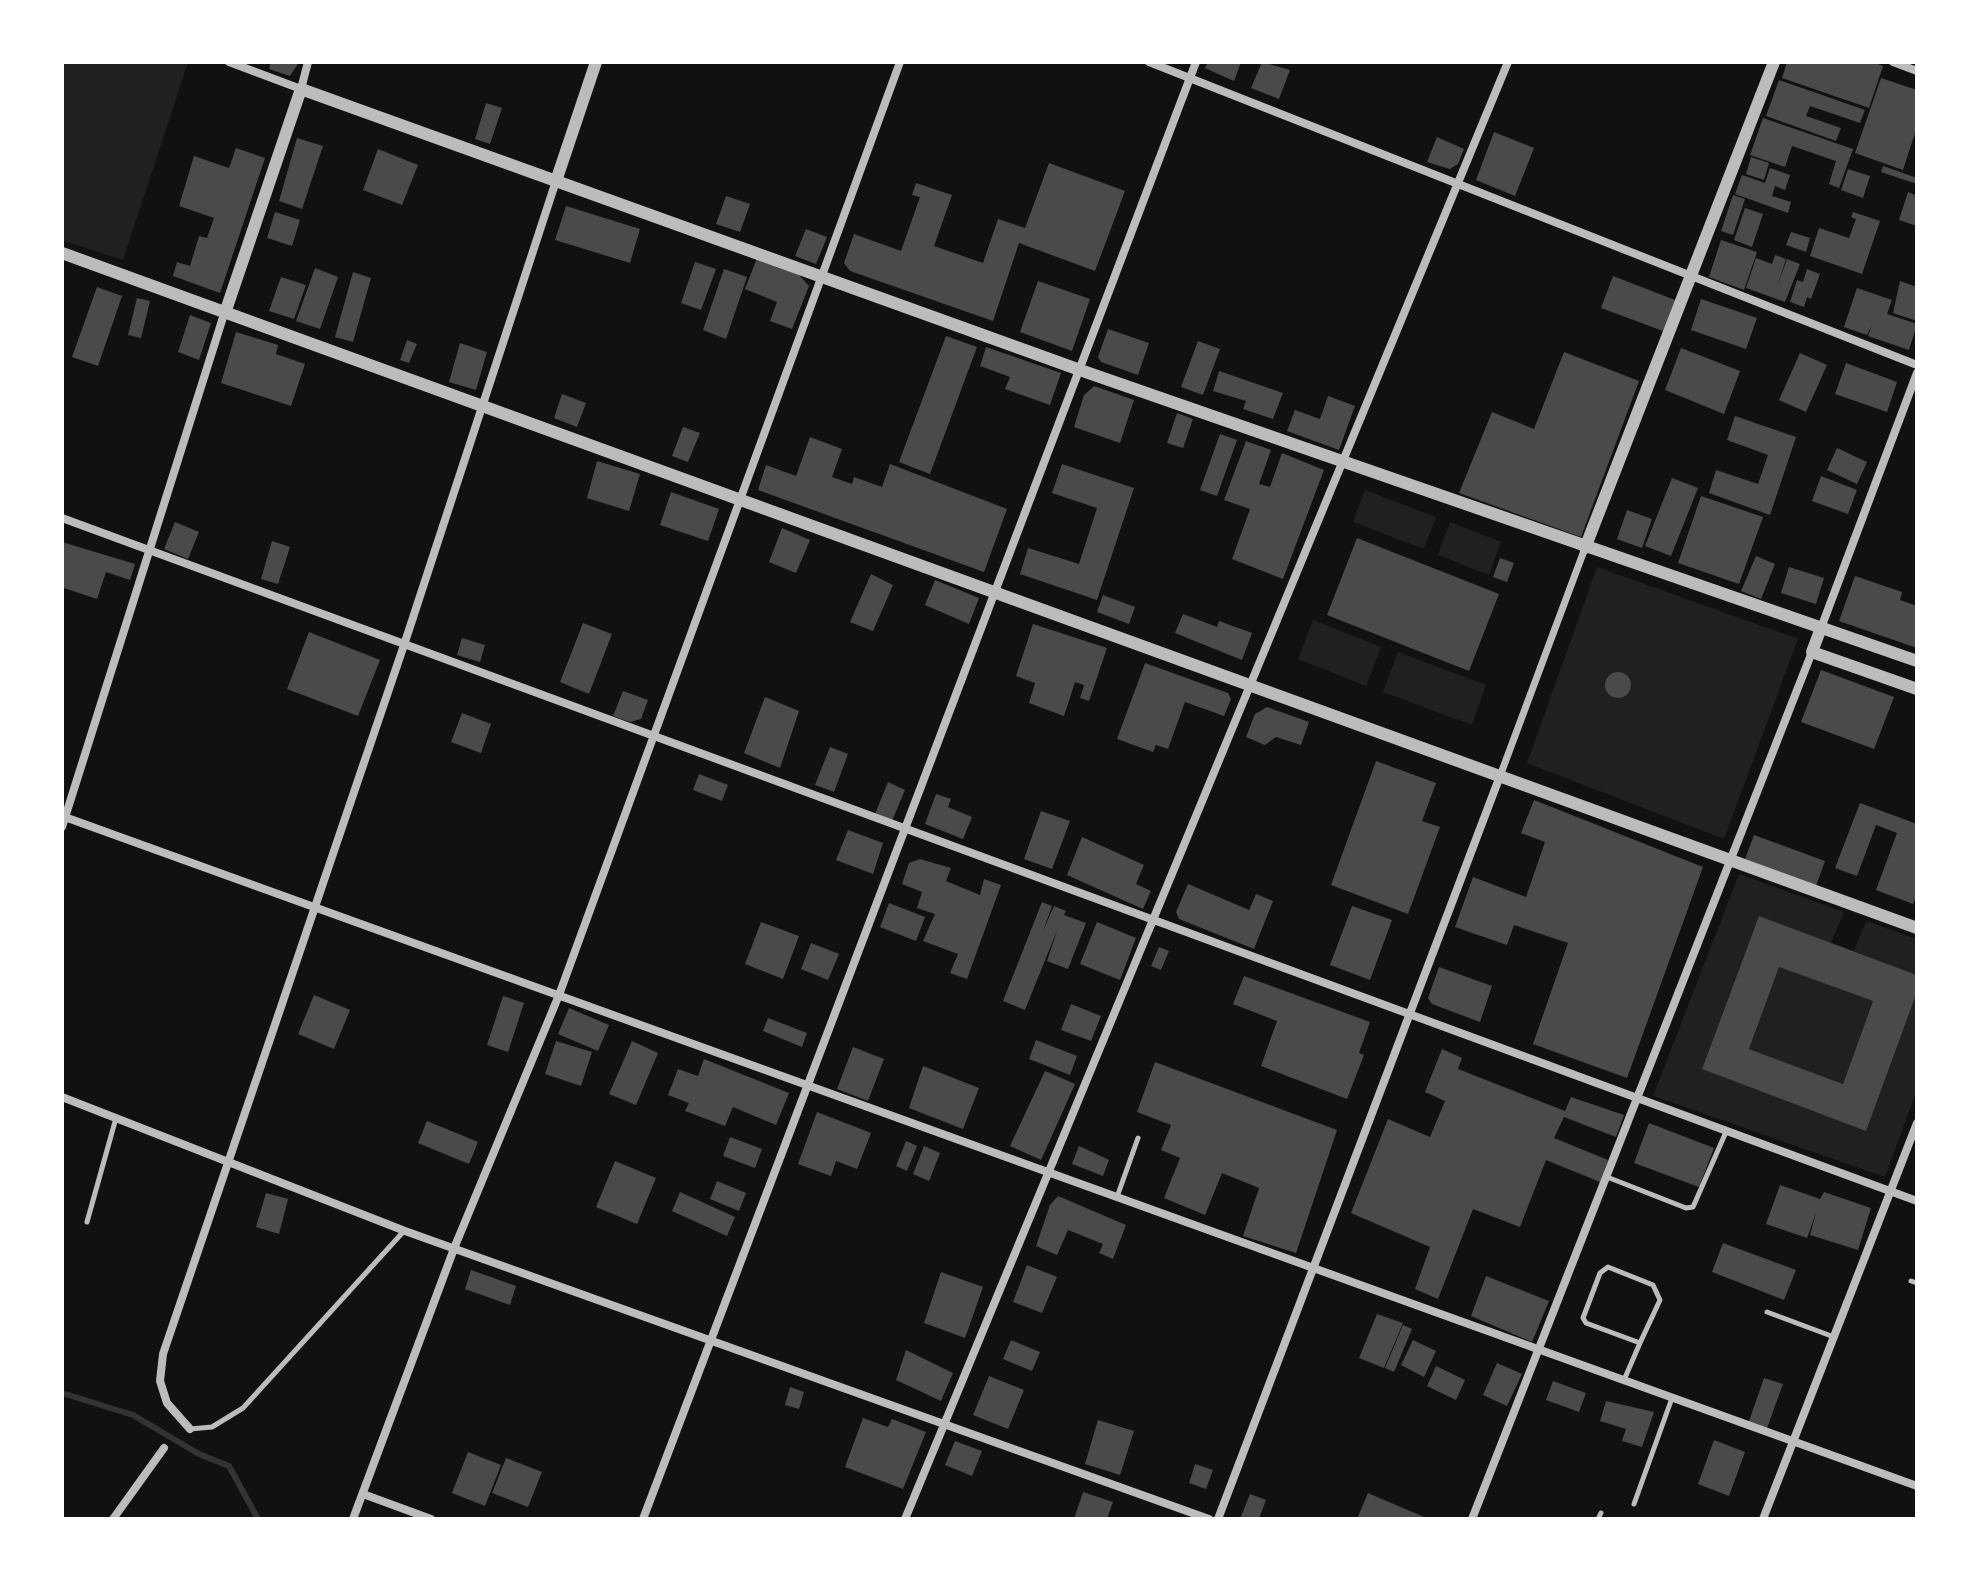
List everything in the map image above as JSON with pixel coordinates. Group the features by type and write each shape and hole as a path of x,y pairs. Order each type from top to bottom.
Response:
{"street":[{"path":"229,62 1342,463 1917,661"},
{"path":"62,827 308,62"},
{"path":"190,1429 167,1403 160,1381 163,1354 404,645 596,62"},
{"path":"353,1519 455,1246 559,995 900,62"},
{"path":"1149,62 1917,365"},
{"path":"643,1519 709,1339 810,1086 1196,62"},
{"path":"905,1519 1508,62"},
{"path":"1218,1519 1585,548 1693,277 1774,62"},
{"path":"1893,62 1917,71"},
{"path":"62,253 226,310 1917,928"},
{"path":"1472,1519 1732,861 1917,373"},
{"path":"62,518 1917,1201"},
{"path":"1812,652 1917,689"},
{"path":"64,816 1917,1486"},
{"path":"62,1097 405,1231 455,1246 1209,1519"},
{"path":"1763,1519 1917,1123"},
{"path":"113,1519 164,1448"},
{"path":"363,1494 431,1519"}],"lane":[{"path":"87,1222 116,1118"},
{"path":"1607,1177 1686,1208 1693,1207 1726,1131"},
{"path":"1117,1197 1138,1138"},
{"path":"190,1429 212,1427 243,1408 405,1231"},
{"path":"1624,1380 1660,1300 1653,1285 1608,1267 1600,1273 1583,1318 1586,1323 1640,1343"},
{"path":"1767,1312 1835,1337"},
{"path":"1634,1504 1672,1398"}],"shaded area":[{"path":"62,62 188,62 123,260 62,240"},
{"path":"1365,490 1436,517 1424,549 1353,522"},
{"path":"1450,522 1501,542 1489,575 1438,555"},
{"path":"1597,567 1798,639 1724,839 1527,763"},
{"path":"1313,620 1381,647 1366,686 1298,659"},
{"path":"1398,652 1486,685 1472,725 1383,692"},
{"path":"1739,874 1844,912 1831,943 1759,916 1702,1069 1866,1130 1917,992 1917,1090 1885,1177 1653,1096"},
{"path":"1866,921 1917,939 1917,975 1854,951"},
{"path":"1779,967 1873,1001 1843,1084 1749,1049"}],"building":[{"path":"271,62 299,62 290,76 269,69"},
{"path":"1208,62 1241,62 1234,81 1205,68"},
{"path":"1262,62 1290,70 1279,99 1251,88"},
{"path":"1787,62 1872,62 1883,66 1869,108 1782,78"},
{"path":"1881,78 1917,90 1917,127 1903,170 1855,153"},
{"path":"1779,80 1865,110 1860,123 1810,106 1806,116 1841,128 1836,141 1766,116"},
{"path":"486,103 502,108 490,144 475,139"},
{"path":"1763,118 1853,149 1839,188 1829,184 1836,161 1792,146 1785,167 1750,155"},
{"path":"1494,132 1534,148 1515,196 1476,180"},
{"path":"1437,137 1464,149 1458,164 1450,169 1427,162"},
{"path":"297,138 323,146 302,209 279,201"},
{"path":"236,148 265,158 220,293 173,276 177,262 190,266 199,236 207,238 214,218 179,206 194,156 229,168"},
{"path":"378,149 418,165 402,205 363,190"},
{"path":"1751,157 1769,163 1764,180 1746,174"},
{"path":"1049,163 1125,191 1095,271 1019,243 993,321 850,271 844,263 854,234 901,251 920,197 912,195 916,183 952,195 934,246 983,263 998,219 1025,228"},
{"path":"1883,166 1917,178 1917,184 1881,172"},
{"path":"1770,168 1790,175 1785,190 1775,186 1772,196 1791,202 1788,213 1735,194 1742,175 1765,183"},
{"path":"1848,169 1870,176 1863,198 1841,190"},
{"path":"1908,192 1917,196 1917,226 1899,220"},
{"path":"1733,195 1745,199 1733,235 1721,231"},
{"path":"726,196 750,204 740,232 716,224"},
{"path":"566,206 640,229 630,263 555,240"},
{"path":"1745,208 1763,214 1752,247 1734,240"},
{"path":"275,212 300,220 292,246 267,238"},
{"path":"1853,212 1880,221 1862,274 1810,256 1819,228 1849,238 1856,219 1851,217"},
{"path":"806,229 827,237 816,264 795,256"},
{"path":"1791,232 1810,238 1806,252 1786,245"},
{"path":"1721,240 1757,252 1744,290 1709,277"},
{"path":"1775,255 1786,259 1777,287 1787,259 1800,264 1785,302 1746,288 1756,258 1772,264"},
{"path":"757,258 799,275 809,286 792,329 770,321 777,302 745,289"},
{"path":"695,262 716,269 701,310 681,303"},
{"path":"315,268 338,277 320,329 296,321"},
{"path":"724,269 747,277 726,339 703,330"},
{"path":"1807,269 1820,274 1811,299 1807,297 1804,307 1790,302 1797,280 1803,282"},
{"path":"353,272 371,278 353,342 335,337"},
{"path":"1613,276 1675,300 1663,331 1601,308"},
{"path":"281,277 306,285 294,319 269,311"},
{"path":"1038,281 1090,299 1072,351 1020,332"},
{"path":"1900,281 1917,287 1917,321 1893,313"},
{"path":"97,287 122,296 98,366 72,357"},
{"path":"1857,288 1892,300 1887,314 1917,324 1909,350 1868,336 1872,325 1867,335 1844,327"},
{"path":"137,298 150,301 141,338 128,335"},
{"path":"1701,299 1757,318 1746,349 1691,330"},
{"path":"190,315 211,323 199,360 178,352"},
{"path":"1108,329 1149,343 1138,375 1101,362 1098,357"},
{"path":"236,332 278,345 276,354 305,364 291,406 221,383"},
{"path":"946,336 977,347 930,474 899,462"},
{"path":"407,340 417,344 409,363 400,360"},
{"path":"1198,341 1220,349 1203,395 1181,387"},
{"path":"460,343 487,352 476,390 449,382"},
{"path":"986,347 1061,373 1050,405 1005,389 1010,377 980,366"},
{"path":"1681,348 1740,371 1724,414 1665,390"},
{"path":"1564,352 1639,381 1581,537 1459,493 1492,412 1534,429"},
{"path":"1800,353 1827,365 1806,412 1779,400"},
{"path":"1846,363 1897,382 1887,412 1835,394"},
{"path":"1219,371 1283,393 1273,419 1243,409 1246,401 1213,391"},
{"path":"1094,386 1134,400 1120,443 1074,427 1084,395"},
{"path":"562,394 586,403 577,427 554,418"},
{"path":"1328,396 1355,406 1339,450 1287,431 1295,410 1320,419"},
{"path":"1177,413 1193,419 1183,448 1167,443"},
{"path":"1735,416 1796,437 1770,515 1709,493 1716,470 1758,484 1768,455 1727,440"},
{"path":"683,427 700,433 688,462 672,456"},
{"path":"1220,434 1237,440 1217,496 1200,490"},
{"path":"810,437 842,449 832,477 852,484 854,477 882,487 890,464 1007,509 984,572 758,490 766,465 796,476"},
{"path":"1246,441 1271,450 1259,484 1270,487 1282,453 1324,470 1283,579 1232,559 1250,509 1224,500"},
{"path":"1837,448 1867,462 1857,484 1827,470"},
{"path":"597,461 640,474 629,511 587,498"},
{"path":"1062,464 1134,488 1097,600 1020,574 1028,548 1079,564 1097,508 1052,493"},
{"path":"1821,476 1857,490 1848,514 1812,501"},
{"path":"1672,478 1698,488 1671,556 1645,546"},
{"path":"671,492 719,509 708,541 660,525"},
{"path":"1701,496 1763,517 1739,584 1678,563"},
{"path":"1627,510 1652,519 1642,548 1617,539"},
{"path":"175,522 199,532 188,559 164,549"},
{"path":"782,528 810,540 796,573 769,562"},
{"path":"1357,538 1499,594 1469,671 1327,615"},
{"path":"272,541 290,547 278,584 261,579"},
{"path":"62,542 135,564 130,580 106,572 97,599 64,588 62,594"},
{"path":"1756,556 1775,564 1761,599 1741,591"},
{"path":"1500,558 1514,563 1507,582 1493,577"},
{"path":"1789,567 1824,578 1816,604 1781,593"},
{"path":"871,574 893,585 873,631 850,622"},
{"path":"1855,576 1902,592 1900,600 1917,606 1917,648 1839,621"},
{"path":"935,580 979,598 969,624 925,605"},
{"path":"1103,595 1135,607 1129,624 1097,612"},
{"path":"1183,614 1217,627 1219,621 1252,633 1242,660 1175,633"},
{"path":"583,623 612,634 589,694 560,682"},
{"path":"1033,624 1107,648 1089,701 1080,698 1084,685 1075,682 1064,716 1029,703 1035,683 1016,676"},
{"path":"309,632 380,660 358,716 287,689"},
{"path":"462,638 485,645 480,662 457,655"},
{"path":"1145,663 1228,693 1231,699 1224,716 1185,702 1168,749 1156,745 1153,752 1117,739"},
{"path":"1821,670 1894,697 1874,749 1801,722"},
{"path":"1618,672 1628,675 1631,685 1628,695 1618,698 1608,695 1605,685 1608,675"},
{"path":"623,691 648,700 641,719 630,722 613,716"},
{"path":"765,697 799,711 780,768 744,753"},
{"path":"1267,707 1309,722 1301,745 1276,737 1265,745 1246,737 1255,714"},
{"path":"462,713 491,724 481,753 451,742"},
{"path":"830,747 848,754 834,792 815,785"},
{"path":"1376,761 1436,783 1422,821 1440,827 1408,914 1331,885"},
{"path":"699,774 728,785 722,801 693,790"},
{"path":"888,782 905,790 892,821 875,814"},
{"path":"936,794 951,799 948,807 972,817 963,839 925,824"},
{"path":"1534,800 1703,867 1627,1078 1533,1044 1568,943 1514,925 1507,945 1455,927 1473,877 1526,897 1545,842 1521,833"},
{"path":"1860,803 1917,824 1917,894 1913,904 1876,890 1897,833 1876,825 1857,876 1835,868"},
{"path":"1041,811 1070,821 1052,869 1024,859"},
{"path":"848,830 883,843 873,874 836,860"},
{"path":"1754,835 1825,861 1816,886 1745,859"},
{"path":"1082,837 1144,865 1136,884 1151,891 1143,909 1067,875"},
{"path":"920,859 951,868 946,881 980,895 984,879 1001,885 967,979 950,973 958,954 923,941 935,914 917,908 922,892 902,884 909,863"},
{"path":"1188,884 1249,910 1256,894 1273,901 1254,949 1179,919 1176,912"},
{"path":"1042,902 1052,906 1043,931 1054,906 1066,911 1064,915 1086,923 1068,969 1047,961 1058,928 1025,1010 1003,1001"},
{"path":"889,903 925,917 916,941 880,927"},
{"path":"1352,906 1392,920 1370,980 1330,965"},
{"path":"1759,916 1917,975 1917,992 1866,1131 1702,1069","holes":["1779,967 1873,1001 1843,1084 1749,1049"]},
{"path":"761,922 799,936 783,979 745,964"},
{"path":"1097,922 1136,938 1120,980 1080,964"},
{"path":"811,943 839,954 828,980 801,969"},
{"path":"1159,947 1169,951 1161,970 1151,966"},
{"path":"1439,967 1492,986 1480,1022 1432,1004 1428,998"},
{"path":"1244,976 1370,1022 1359,1053 1364,1055 1347,1099 1261,1066 1277,1021 1233,1004"},
{"path":"314,995 350,1010 334,1049 298,1034"},
{"path":"503,996 524,1003 508,1052 487,1045"},
{"path":"1071,1004 1101,1016 1091,1041 1061,1030"},
{"path":"569,1008 609,1025 598,1051 558,1034"},
{"path":"768,1018 807,1033 802,1047 763,1031"},
{"path":"1036,1040 1077,1056 1070,1075 1029,1059"},
{"path":"556,1041 592,1052 581,1086 545,1074"},
{"path":"632,1041 658,1053 636,1105 609,1094"},
{"path":"853,1047 884,1059 868,1101 837,1089"},
{"path":"1442,1049 1462,1058 1458,1069 1565,1111 1571,1097 1624,1115 1616,1137 1564,1117 1554,1138 1608,1160 1600,1182 1546,1160 1520,1227 1473,1209 1438,1299 1415,1289 1430,1247 1351,1213 1388,1119 1430,1137 1445,1101 1425,1092"},
{"path":"704,1059 789,1093 776,1125 733,1107 725,1126 685,1111 689,1103 668,1095 678,1069 698,1076"},
{"path":"1155,1062 1337,1130 1296,1253 1243,1236 1259,1188 1222,1173 1205,1215 1164,1198 1180,1158 1161,1150 1171,1125 1137,1112"},
{"path":"923,1066 979,1088 963,1129 909,1108"},
{"path":"1045,1071 1075,1084 1041,1160 1010,1146"},
{"path":"817,1112 871,1133 857,1169 836,1161 831,1176 798,1164"},
{"path":"427,1121 478,1142 469,1164 418,1143"},
{"path":"1649,1123 1714,1148 1699,1187 1634,1163"},
{"path":"730,1137 762,1149 755,1168 723,1156"},
{"path":"906,1141 917,1146 907,1171 896,1166"},
{"path":"924,1146 940,1153 929,1181 913,1174"},
{"path":"1079,1146 1109,1160 1103,1176 1072,1164"},
{"path":"615,1161 656,1178 637,1224 596,1207"},
{"path":"717,1181 746,1193 739,1211 710,1199"},
{"path":"1780,1185 1820,1199 1824,1192 1871,1208 1858,1250 1810,1235 1816,1213 1807,1238 1766,1224"},
{"path":"680,1192 735,1217 727,1236 672,1211"},
{"path":"266,1193 288,1199 279,1234 256,1227"},
{"path":"1058,1196 1126,1225 1113,1259 1099,1253 1103,1244 1068,1230 1057,1255 1036,1246 1050,1205"},
{"path":"1723,1243 1796,1270 1784,1300 1712,1272"},
{"path":"1027,1265 1057,1277 1042,1313 1013,1302"},
{"path":"471,1270 516,1286 510,1305 465,1289"},
{"path":"941,1272 983,1287 965,1338 924,1323"},
{"path":"1486,1276 1549,1301 1532,1342 1471,1316"},
{"path":"1377,1314 1403,1323 1384,1368 1359,1358"},
{"path":"1403,1325 1412,1329 1394,1372 1385,1368"},
{"path":"1011,1340 1040,1352 1032,1371 1003,1359"},
{"path":"1413,1340 1436,1351 1424,1377 1401,1365"},
{"path":"906,1350 953,1373 941,1401 896,1380"},
{"path":"1497,1363 1522,1374 1507,1406 1483,1395"},
{"path":"1436,1366 1465,1380 1456,1400 1427,1386"},
{"path":"989,1376 1024,1390 1008,1429 973,1415"},
{"path":"1764,1378 1783,1384 1766,1431 1748,1424"},
{"path":"1553,1381 1586,1393 1579,1412 1546,1400"},
{"path":"790,1387 804,1392 799,1409 785,1405"},
{"path":"1606,1401 1654,1412 1642,1447 1622,1441 1626,1429 1600,1421"},
{"path":"863,1418 888,1427 892,1419 926,1432 903,1489 845,1467"},
{"path":"1098,1420 1134,1431 1120,1475 1085,1464"},
{"path":"1714,1440 1745,1452 1729,1496 1698,1484"},
{"path":"955,1441 982,1451 972,1476 945,1465"},
{"path":"468,1452 501,1465 485,1506 452,1493"},
{"path":"506,1458 542,1472 528,1507 492,1493"},
{"path":"1195,1464 1213,1470 1206,1489 1189,1483"},
{"path":"1083,1492 1113,1502 1107,1519 1074,1519"},
{"path":"1368,1493 1391,1503 1429,1519 1357,1519"},
{"path":"1250,1494 1266,1500 1259,1519 1240,1519"}],"waterway":[{"path":"62,1393 133,1415 199,1454 229,1466 258,1519"}]}
